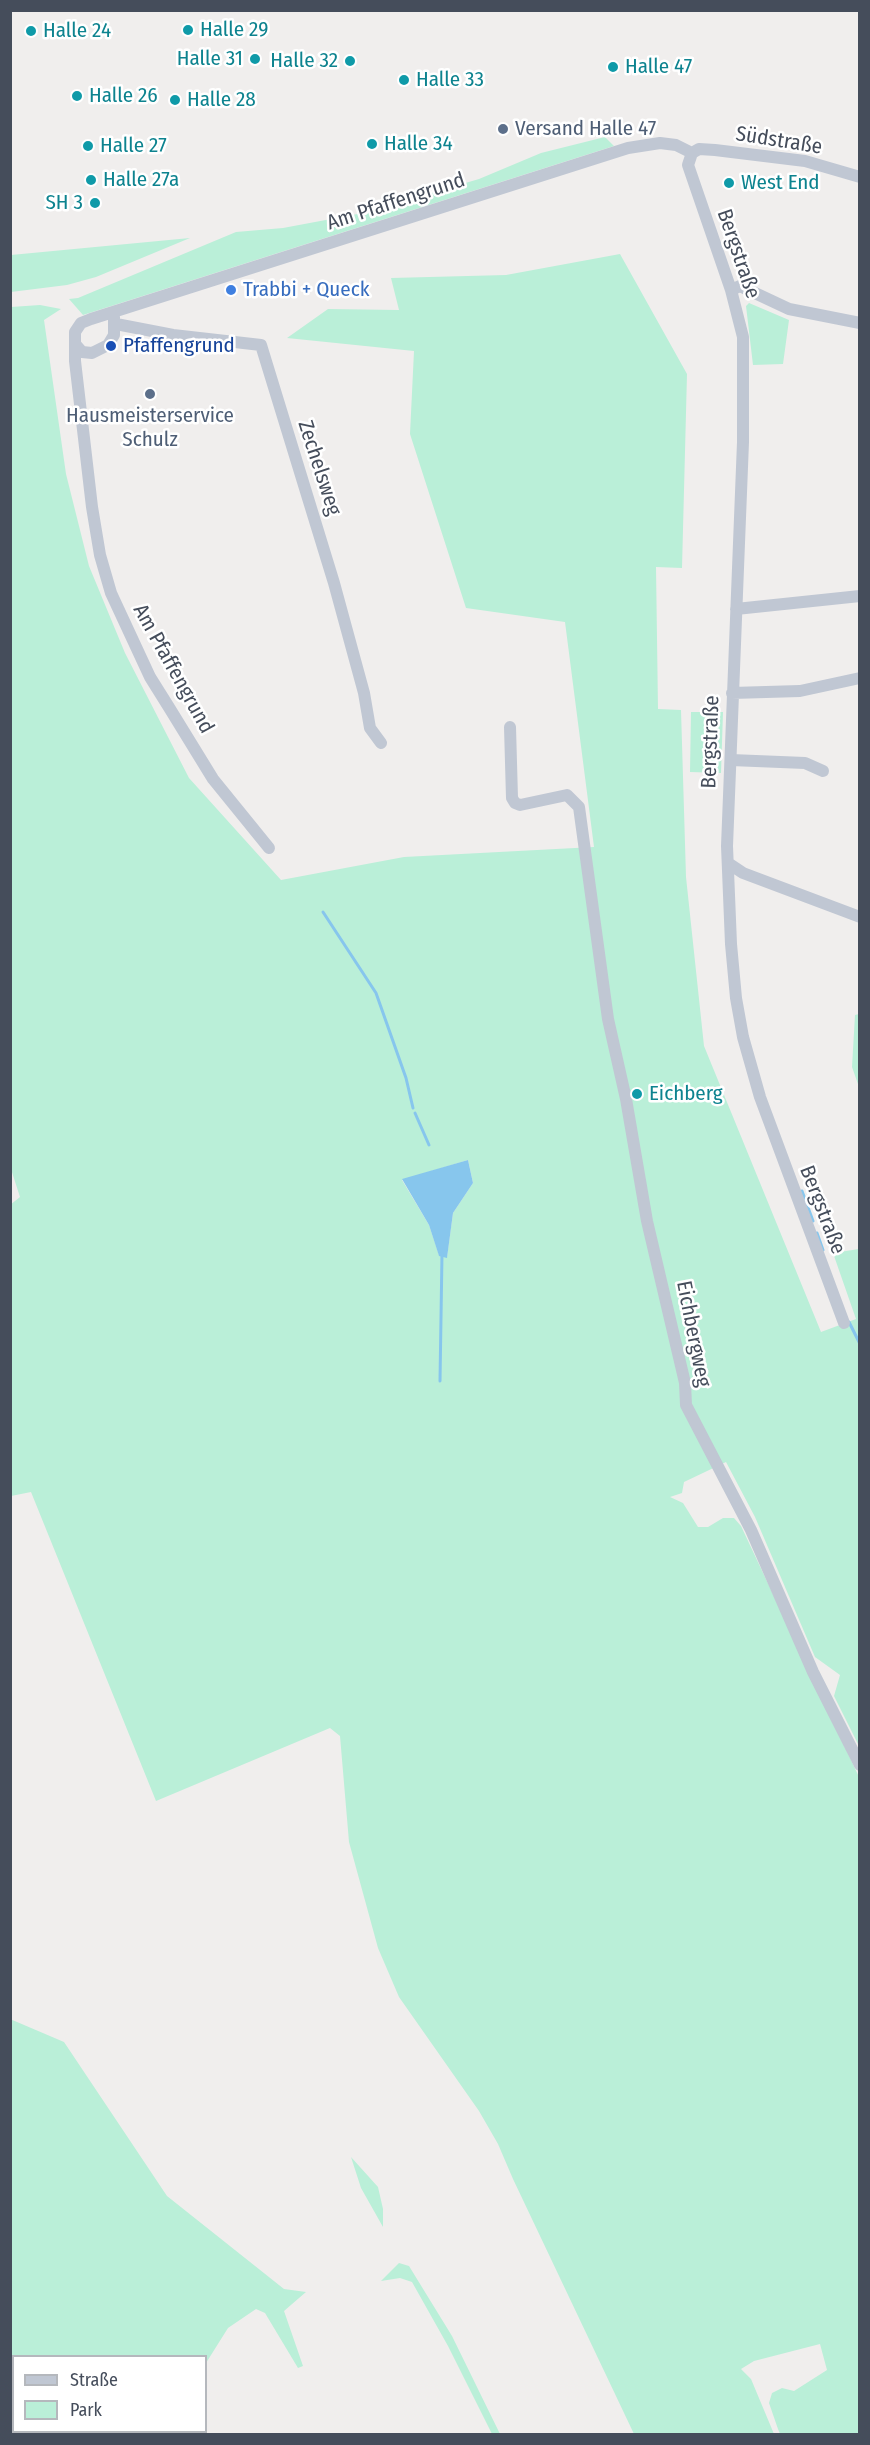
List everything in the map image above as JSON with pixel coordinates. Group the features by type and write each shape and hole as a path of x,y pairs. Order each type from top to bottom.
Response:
{"street":[{"name":"Am Pfaffengrund","path":"269,848 213,779 150,677 111,593 102,563 93,515 75,332 81,323 115,318 628,148 660,143 676,145 692,153"},
{"name":"Südstraße","path":"692,153 699,149 715,150 804,161 860,177"},
{"name":"Bergstraße","path":"692,153 688,165 731,290 743,337 728,863 731,944 743,1037 779,1150 844,1323"},
{"path":"731,290 740,286 789,309 860,323"},
{"path":"75,344 82,352 92,353 108,345 115,318"},
{"name":"Zechelsweg","path":"115,318 173,335 261,345 334,583 362,684 370,728 381,743"},
{"path":"736,609 860,596"},
{"path":"732,693 800,691 860,678"},
{"name":"Eichbergweg","path":"510,727 512,798 520,805 567,795 574,799 579,807 608,1019 626,1099 647,1221 685,1383 686,1405 751,1530 813,1672 860,1765"},
{"path":"731,760 805,763 823,771"},
{"path":"728,863 743,873 860,917"}],"green space":[{"path":"605,137 614,146 83,315 69,299 78,298 236,232 283,228 363,213 479,179 541,153"},
{"path":"190,238 96,277 67,285 11,292 11,255"},
{"path":"620,254 687,374 682,568 656,567 658,709 681,710 686,877 704,1046 821,1332 856,1319 833,1253 859,1249 859,1746 834,1696 840,1675 815,1657 755,1517 726,1462 684,1482 682,1493 670,1497 683,1503 698,1527 708,1527 723,1518 734,1518 741,1526 859,1777 859,2434 780,2434 769,2403 772,2393 782,2388 794,2391 827,2370 820,2344 754,2361 741,2369 751,2379 774,2434 634,2434 498,2144 479,2111 399,1997 378,1948 349,1842 340,1736 330,1728 156,1801 31,1492 11,1496 10,1205 20,1197 10,1166 11,307 40,305 61,309 44,320 66,474 89,566 125,653 189,778 281,880 404,857 594,847 565,622 466,608 410,434 414,351 287,338 328,309 399,310 391,278 506,275","holes":["468,1160 473,1183 453,1213 447,1257 439,1255 429,1225 402,1180"]},
{"path":"749,303 789,320 783,364 753,365 746,306"},
{"path":"691,712 723,712 721,773 690,772"},
{"path":"860,1014 859,1087 852,1067 855,1015"},
{"path":"10,2019 64,2042 167,2196 284,2289 306,2292 284,2311 303,2366 298,2368 265,2313 256,2309 228,2328 207,2361 207,2355 12,2355 12,2433 160,2433 11,2434"},
{"path":"351,2157 378,2187 383,2209 383,2227 361,2188"},
{"path":"399,2263 409,2266 452,2336 500,2434 492,2434 448,2346 412,2282 400,2278 381,2281"}],"water":[{"path":"468,1160 473,1183 453,1213 447,1258 439,1256 429,1225 402,1179"}],"waterway":[{"path":"323,912 376,993 406,1078 413,1108"},
{"path":"415,1113 429,1145"},
{"path":"802,1191 813,1221"},
{"path":"817,1233 823,1250"},
{"path":"440,1381 442,1254"},
{"path":"849,1322 860,1344"}],"place":[{"name":"Halle 29","path":"188,30"},
{"name":"Halle 24","path":"31,31"},
{"name":"Halle 31","path":"255,59"},
{"name":"Halle 32","path":"350,61"},
{"name":"Halle 47","path":"613,67"},
{"name":"Halle 33","path":"404,80"},
{"name":"Halle 26","path":"77,96"},
{"name":"Halle 28","path":"175,100"},
{"name":"Versand Halle 47","path":"503,129"},
{"name":"Halle 34","path":"372,144"},
{"name":"Halle 27","path":"88,146"},
{"name":"Halle 27a","path":"91,180"},
{"name":"West End","path":"729,183"},
{"name":"SH 3","path":"95,203"},
{"name":"Trabbi + Queck","path":"231,290"},
{"name":"Pfaffengrund","path":"111,346"},
{"name":"Hausmeisterservice Schulz","path":"150,394"},
{"name":"Eichberg","path":"637,1094"}]}
